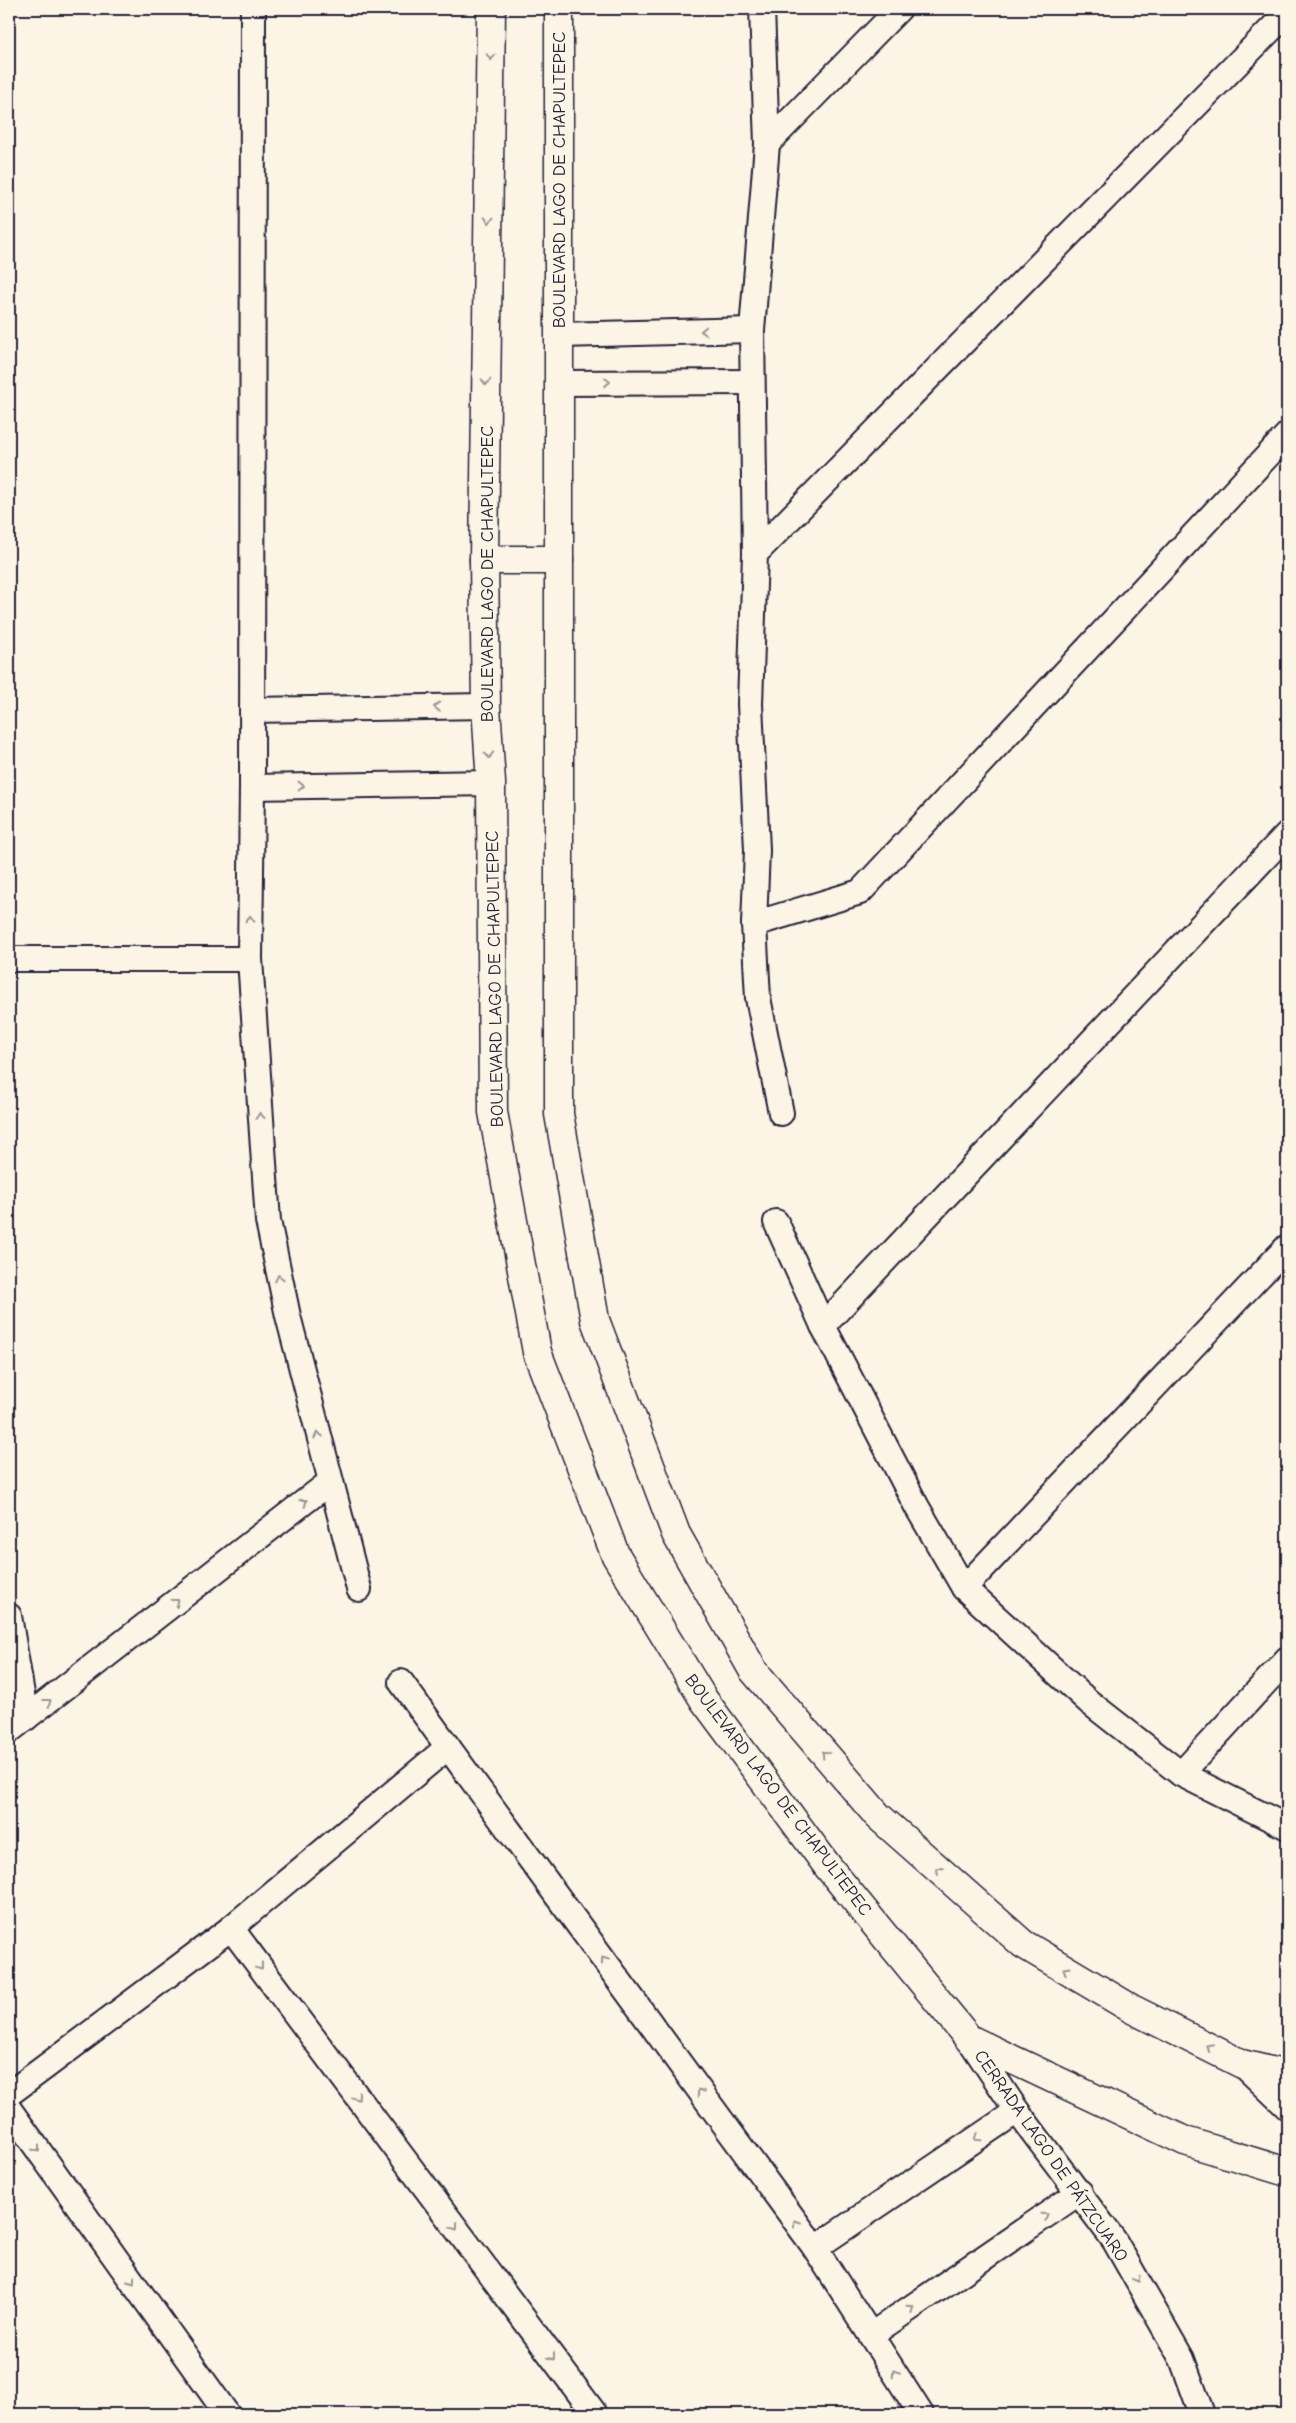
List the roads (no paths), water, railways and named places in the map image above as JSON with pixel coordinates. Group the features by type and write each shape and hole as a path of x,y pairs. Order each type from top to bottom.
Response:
{"street":[{"name":"BOULEVARD LAGO DE CHAPULTEPEC","path":"492,9 484,560 486,706 491,783 494,1112 537,1352 615,1554 704,1700 829,1868 969,2039 1185,2141 1287,2172"},
{"name":"BOULEVARD LAGO DE CHAPULTEPEC","path":"559,9 559,1114 595,1320 676,1534 754,1670 878,1816 1023,1944 1132,2009 1242,2064 1287,2074"},
{"path":"484,560 559,560"}],"lane":[{"path":"253,9 250,959 268,1221 288,1316 359,1589"},
{"path":"762,9 767,144 752,330 755,554 750,704 757,850 754,924 758,998 781,1113"},
{"path":"767,144 899,9"},
{"path":"755,554 1287,13"},
{"path":"560,335 752,330"},
{"path":"558,382 752,382"},
{"path":"754,924 860,892 1287,435"},
{"path":"252,710 486,706"},
{"path":"252,787 491,783"},
{"path":"823,1326 1287,834"},
{"path":"9,958 250,959"},
{"path":"776,1222 823,1326 917,1507 964,1588 1089,1702 1181,1774 1287,1827"},
{"path":"964,1588 1287,1247"},
{"path":"18,1724 330,1482"},
{"path":"9,1616 18,1724"},
{"path":"1181,1774 1287,1659"},
{"path":"401,1682 815,2248 921,2414"},
{"path":"9,2094 230,1928 448,1747"},
{"path":"230,1928 595,2414"},
{"name":"CERRADA LAGO DE PÁTZCUARO","path":"969,2039 1017,2111 1080,2192 1114,2240 1182,2359 1204,2412"},
{"path":"1242,2064 1287,2106"},
{"path":"9,2110 227,2414"},
{"path":"815,2248 1017,2111"},
{"path":"870,2335 1080,2192"}]}
